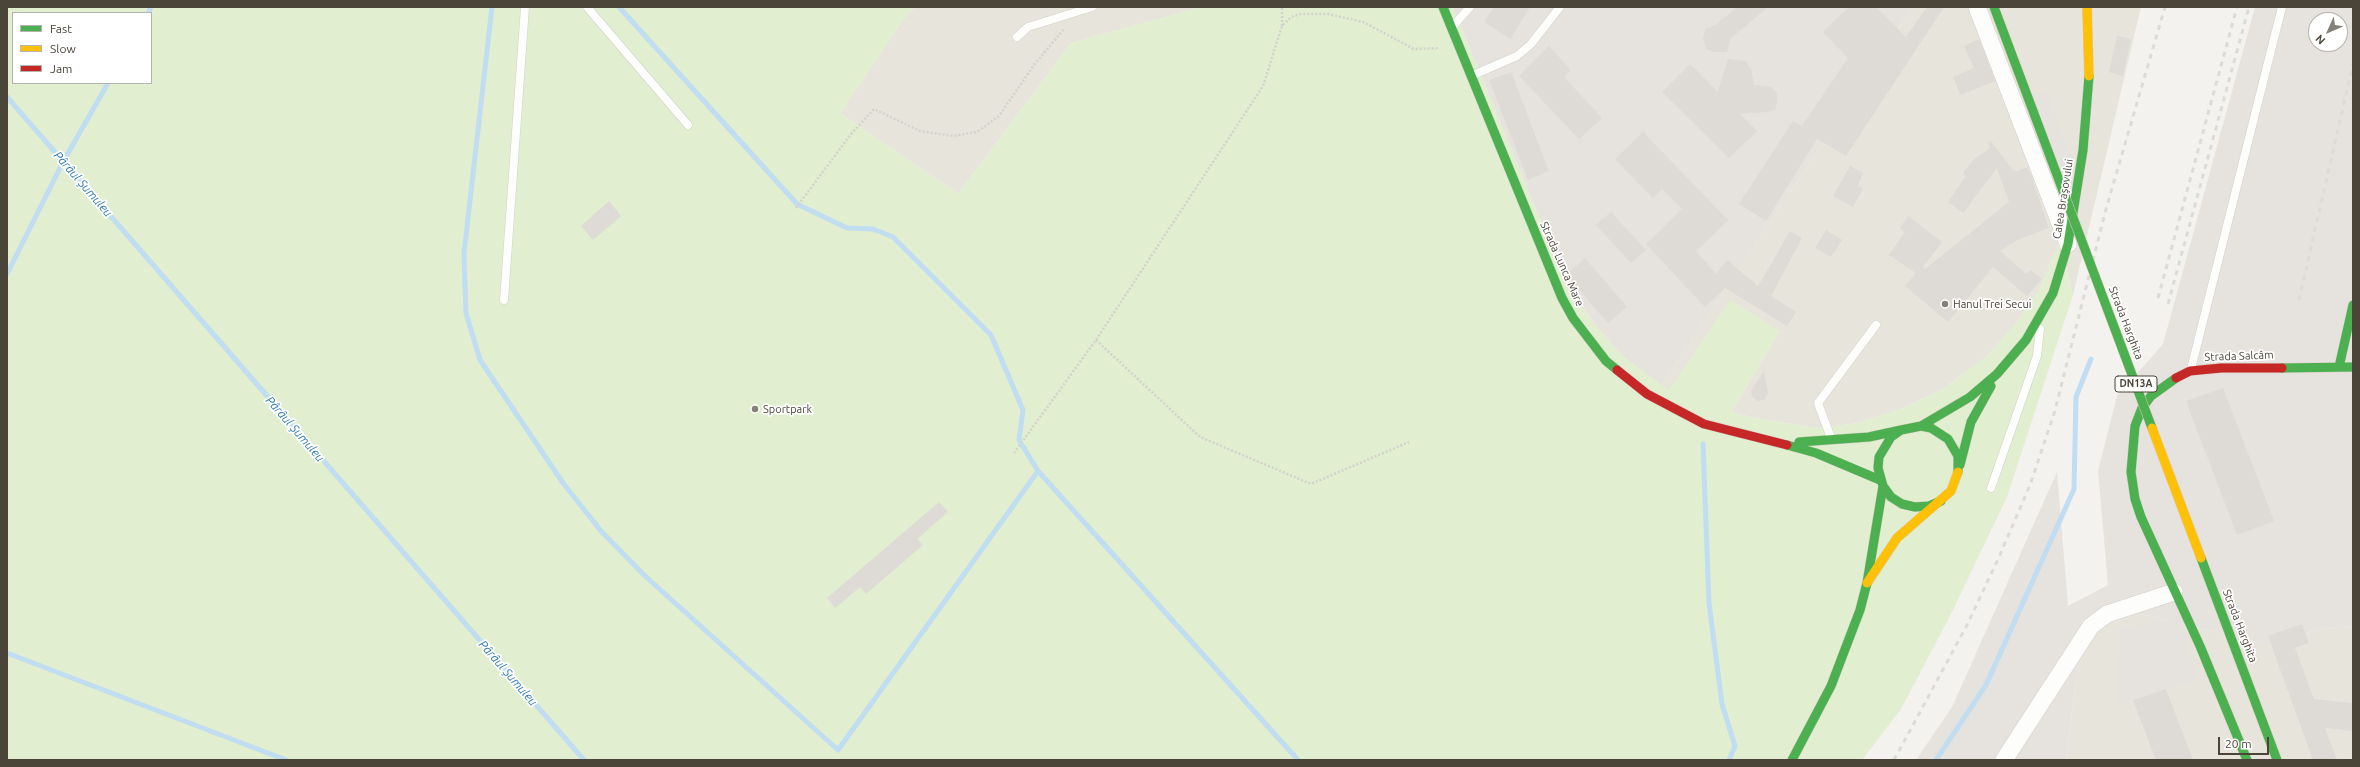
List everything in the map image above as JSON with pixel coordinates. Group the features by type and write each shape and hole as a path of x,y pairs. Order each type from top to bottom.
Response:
{"main road":[{"name":"Strada Lunca Mare","path":"1443,7 1562,298 1573,318 1589,341 1606,360 1647,394 1674,410 1704,424 1785,443 1835,460 1881,483"},
{"name":"Strada Harghita","path":"1994,7 2277,760"},
{"name":"Calea Brașovului","path":"1921,426 1970,396 1997,374 2026,340 2041,317 2053,293 2068,244 2087,113 2089,78 2087,7"},
{"path":"2339,367 2353,305"},
{"name":"Strada Salcâm","path":"2174,592 2149,537 2135,499 2131,472 2132,443 2135,426 2142,408 2151,396 2171,380 2190,372 2221,368 2353,368"},
{"name":"Calea Brașovului","path":"1959,466 1971,422 1997,374"},
{"path":"1792,760 1831,686 1860,610 1867,583 1881,483 1879,457 1891,437 1901,430 1921,426 1931,428 1948,438 1954,447 1959,466 1957,479 1951,491 1941,501 1910,525 1897,538 1867,583"},
{"name":"Strada Lunca Mare","path":"1785,443 1869,437 1901,430"},
{"path":"1881,483 1891,497 1909,506 1929,506 1941,501"},
{"path":"2174,592 2206,658 2247,760"}],"street":[{"path":"1977,7 2068,244"},
{"path":"2004,760 2091,626 2107,614 2174,592"}],"lane":[{"path":"504,300 525,7"},
{"path":"587,7 688,125"},
{"path":"1017,37 1028,27 1092,7"},
{"path":"1451,28 1470,7"},
{"path":"1470,76 1517,56 1531,44 1560,7"},
{"path":"2190,372 2282,7"},
{"path":"1991,488 2037,356 2041,317"},
{"path":"1832,440 1818,403 1876,325"}],"path":[{"path":"1014,453 1096,340 1263,86 1282,26 1282,7"},
{"path":"796,207 851,134 874,109 920,131 953,136 977,132 999,116 1034,65 1078,12"},
{"path":"1282,26 1291,17 1300,14 1328,14 1363,22 1414,49 1429,49 1457,44"},
{"path":"1096,340 1200,437 1311,484 1409,442"}],"shaded area":[{"path":"915,7 1203,7 1071,43 958,194 840,113 905,17"},
{"path":"1453,7 1913,7 1661,386 1624,357 1596,326 1565,280"},
{"path":"1913,7 2141,7 2073,295 2060,241 2040,288 2018,321 1985,358 1941,390 1901,409 1858,423 1819,428 1764,420 1731,412 1780,331 1669,390 1661,386"},
{"path":"2255,7 2353,7 2353,626 2322,628 2267,644 2142,614 2102,625 2081,639 2066,760 1916,760 1952,707 2057,472 2068,606 2108,585 2098,471 2117,396 2163,344"},
{"path":"2046,90 2079,177 2068,244 2013,100"},
{"path":"2142,614 2267,644 2322,628 2353,626 2353,760 2066,760 2081,639 2102,625"},
{"path":"2177,618 2198,679 2116,705 2120,629"}],"green space":[{"path":"7,7 915,7 905,17 840,113 958,194 1071,43 1203,7 1453,7 1565,280 1596,326 1624,357 1669,390 1730,300 1780,331 1731,412 1764,420 1819,428 1858,423 1901,409 1941,390 1985,358 2018,321 2040,288 2060,240 2073,295 2007,497 1951,614 1901,709 1862,760 7,760"}],"building":[{"path":"1494,7 1530,7 1510,39 1484,22"},
{"path":"1737,7 1768,7 1731,38 1727,52 1715,52 1706,49 1703,38 1706,29 1717,24"},
{"path":"1849,7 1876,7 1906,37 1927,7 1944,7 1846,156 1817,139 1766,221 1739,204 1793,121 1802,126 1848,58 1823,32"},
{"path":"2117,36 2131,39 2123,76 2109,72"},
{"path":"1979,39 1995,81 1961,95 1953,77 1974,68 1964,46"},
{"path":"1549,46 1571,70 1564,77 1602,118 1579,139 1519,76"},
{"path":"1728,59 1745,61 1751,69 1754,85 1771,87 1777,94 1776,109 1767,112 1740,114 1757,131 1729,158 1662,92 1690,64 1719,93 1718,90"},
{"path":"1511,72 1549,171 1528,180 1489,80"},
{"path":"1643,132 1728,220 1696,251 1716,274 1727,260 1758,286 1790,231 1802,238 1771,296 1796,312 1787,326 1725,288 1705,307 1646,244 1682,209 1662,189 1653,198 1615,159"},
{"path":"1991,141 2014,172 2028,167 2049,228 2019,239 2000,251 2026,274 2031,270 2042,279 2027,296 1993,267 1948,322 1905,286 1916,273 1889,255 1905,232 1900,228 1908,216 1942,242 1923,267 1925,269 2009,202 1997,168 1963,213 1948,202 1966,176 1963,173 1973,160 1990,148 1988,142"},
{"path":"1850,166 1863,173 1858,186 1863,189 1853,207 1833,196"},
{"path":"609,201 621,216 593,240 581,226"},
{"path":"1611,212 1646,250 1631,263 1596,225"},
{"path":"1826,230 1842,240 1831,257 1815,248"},
{"path":"1585,258 1627,307 1608,323 1566,275"},
{"path":"1764,371 1768,394 1764,400 1758,401 1752,397 1751,391"},
{"path":"2223,388 2274,521 2237,535 2186,401"},
{"path":"939,502 948,512 917,539 923,545 866,594 860,587 835,608 827,598"},
{"path":"2302,624 2309,643 2295,648 2314,699 2353,703 2353,731 2325,728 2337,760 2313,760 2268,636"},
{"path":"2166,689 2193,760 2156,760 2133,700"}],"waterway":[{"path":"148,12 151,7"},
{"path":"492,7 464,253 466,313 480,360 563,483 601,531 644,575 838,750 1038,471"},
{"path":"619,7 797,204 847,228 873,229 893,237 991,335 1023,410 1019,440 1038,471 1298,760"},
{"path":"7,274 63,162 107,84"},
{"name":"Pârâul Șumuleu","path":"7,97 584,760"},
{"path":"1936,760 1986,685 2074,489 2076,397 2091,359"},
{"path":"1703,444 1709,603 1722,704 1735,746 1729,760"},
{"path":"7,653 286,760"}],"railway":[{"path":"1894,760 1967,625 1999,557 2030,485 2054,414 2106,209 2165,7"},
{"path":"2158,298 2237,7"},
{"path":"2168,304 2249,7"},
{"path":"2299,300 2353,64"}],"traffic: fast":[{"path":"1443,7 1562,298 1573,318 1606,361 1617,370"},
{"path":"1994,7 2152,428"},
{"path":"1921,426 1970,397 1997,374 2026,340 2053,293 2068,244 2083,150 2089,76"},
{"path":"2339,367 2353,305"},
{"path":"2282,368 2353,367"},
{"path":"2176,378 2151,396 2142,408 2135,426 2131,472 2135,499 2141,517 2200,646 2247,760"},
{"path":"1960,465 1971,422 1991,386"},
{"path":"1941,501 1929,506 1915,507 1902,504 1891,497 1883,486 1878,468 1879,457 1891,437 1901,430 1921,426 1931,428 1948,439 1958,456 1958,472"},
{"path":"1799,442 1869,437 1901,430"},
{"path":"1787,445 1816,453 1880,480"},
{"path":"1792,760 1831,686 1860,610 1867,583 1883,486"},
{"path":"2201,558 2277,760"}],"traffic: slow":[{"path":"2087,7 2089,76"},
{"path":"2152,428 2201,558"},
{"path":"1867,583 1897,538 1951,491 1958,472"}],"traffic: jam":[{"path":"2176,378 2190,371 2221,368 2282,368"},
{"path":"1617,370 1647,394 1704,424 1787,445"}],"place":[{"name":"Hanul Trei Secui","path":"1945,304"},
{"name":"Sportpark","path":"755,409"}]}
